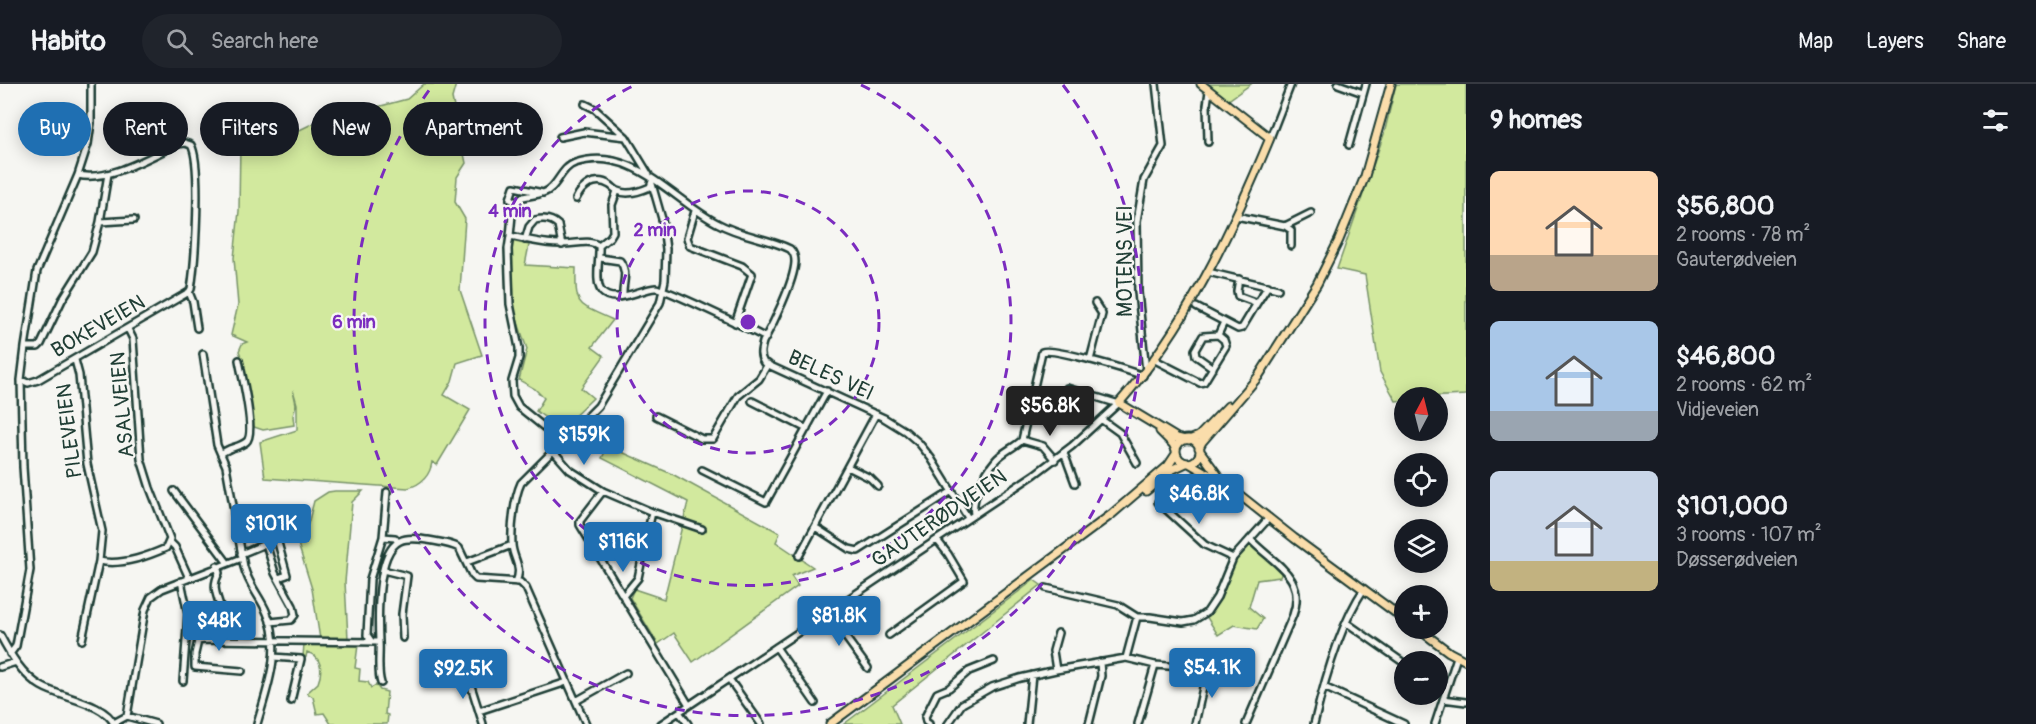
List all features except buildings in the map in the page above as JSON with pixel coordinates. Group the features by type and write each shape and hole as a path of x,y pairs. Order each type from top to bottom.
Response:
{"main road":[{"path":"1201,84 1270,138"},
{"path":"1126,504 1141,495 1171,470 1196,460 1202,442 1258,377 1302,310 1339,240 1365,176 1391,84"},
{"name":"GAUTERØDVEIEN","path":"1119,404 1155,360 1181,320 1236,216 1270,138"},
{"path":"830,724 1126,504 1168,466 1179,444 1198,436 1266,363"},
{"path":"1119,404 1177,438 1195,442 1212,469 1227,485 1394,612"},
{"path":"1149,422 1173,444 1180,460 1227,485"},
{"path":"1432,639 1466,661"}],"street":[{"path":"10,654 16,646 30,570 23,467 21,380 25,347 37,271 78,175 88,144 91,123 91,84"},
{"name":"MOTENS VEI","path":"1144,374 1138,292 1137,222 1144,180 1163,146 1156,84"},
{"name":"GAUTERØDVEIEN","path":"1270,138 1291,84"},
{"path":"1338,84 1363,93"},
{"path":"1349,145 1366,84"},
{"path":"1208,142 1209,91"},
{"path":"516,582 519,566 512,545 518,489 526,477 554,452 598,406 656,312 663,290 665,240 651,180 644,164 626,137 603,115 585,104"},
{"path":"560,137 584,132 626,137"},
{"path":"78,175 95,177 108,174 178,144 191,145 194,154 196,199 194,266 189,292 197,328"},
{"name":"BELES VEI","path":"516,202 523,197 540,194 552,188 564,170 571,165 587,160 615,160 634,167 695,211 727,228 782,246 793,252 795,264 791,277 760,355 764,363 894,423 919,442 932,458 968,518"},
{"path":"25,347 38,346 45,339 62,300 92,252 100,222 108,174"},
{"path":"576,200 583,187 593,183 609,184 617,191 637,192 650,187 651,180"},
{"path":"540,194 525,188 514,187 510,199 516,202 513,205 512,236 508,249 510,304 519,348 512,381 513,396 519,407 544,428 559,445"},
{"path":"599,246 613,232 612,206 617,191"},
{"path":"695,211 687,238 690,246 742,266 752,274 735,323"},
{"path":"1285,226 1311,213"},
{"path":"1236,216 1285,226 1291,230 1291,246"},
{"path":"525,240 535,220 543,219 558,225 562,245"},
{"path":"100,222 134,220"},
{"path":"512,236 543,244 562,245 589,242 599,246"},
{"path":"599,246 598,283 602,292 610,297 653,288 663,290 765,338"},
{"path":"600,258 620,261 624,266 623,296"},
{"path":"1208,272 1278,289"},
{"path":"1239,279 1238,296 1257,303"},
{"path":"1196,307 1240,329 1268,286"},
{"name":"BOKEVEIEN","path":"21,380 32,382 75,360 189,292"},
{"path":"1090,360 1102,314 1095,303"},
{"path":"1218,335 1224,322"},
{"name":"ASALVEIEN","path":"128,328 133,339 141,459 170,536 170,542 176,547 189,578"},
{"path":"1214,368 1194,353 1203,336 1218,335"},
{"path":"1155,360 1200,383 1205,381 1227,345 1218,335"},
{"path":"974,514 974,502 991,467 999,457 1022,440 1041,352 1048,350 1144,374"},
{"path":"203,354 217,445 226,466 247,580 266,609 273,641 269,687 257,724"},
{"name":"PILEVEIEN","path":"75,360 80,375 87,464 102,531 99,561 82,640"},
{"path":"221,454 230,447 245,443 249,437 248,404 239,360"},
{"path":"656,416 702,439 713,439 738,396 759,379 768,364"},
{"path":"1067,388 1119,404"},
{"path":"702,470 766,502 827,392"},
{"path":"752,400 807,429"},
{"name":"GAUTERØDVEIEN","path":"661,724 1055,460 1119,404"},
{"path":"800,556 876,414"},
{"path":"1102,420 1120,433 1137,464"},
{"path":"1022,440 1043,446 1055,460"},
{"path":"554,452 570,470 603,491 652,513 702,529"},
{"path":"1064,453 1075,483"},
{"path":"848,467 870,478 878,486"},
{"path":"174,491 227,562"},
{"path":"603,491 583,514 580,525 690,705"},
{"path":"815,526 849,549 858,551 952,491"},
{"path":"372,642 367,635 368,597 370,579 382,537 387,492"},
{"path":"1158,502 1195,537 1220,553 1233,558"},
{"path":"624,595 638,578 652,513"},
{"path":"1046,588 1118,605 1137,617 1149,616 1183,622 1200,618 1217,597 1233,558 1269,518"},
{"path":"127,716 147,602 156,592 291,533"},
{"path":"382,537 395,538 398,542"},
{"path":"277,539 287,575 278,578"},
{"path":"381,683 378,608 384,570 392,549 398,542 406,539 451,544 462,550 472,575 476,579 522,583 529,594 586,724"},
{"path":"1246,724 1293,615 1298,597 1294,582 1289,575 1250,539"},
{"path":"889,635 964,581 937,540"},
{"path":"99,561 115,563 138,558 166,548 170,542"},
{"path":"266,544 295,615 291,620 270,622"},
{"path":"467,562 512,545"},
{"path":"217,566 219,573 214,582 214,590 220,606 219,627"},
{"path":"384,570 407,576 403,601 403,638"},
{"path":"181,581 188,614 183,681"},
{"path":"1314,724 1335,651 1364,589"},
{"path":"828,613 868,668"},
{"path":"1126,658 1137,617"},
{"path":"1347,623 1394,656"},
{"path":"1056,670 1053,651 1058,633"},
{"path":"0,635 16,662 39,685 54,693 101,709 114,724 127,716 156,724"},
{"path":"242,671 195,667 198,641 379,642"},
{"path":"776,647 815,703"},
{"path":"273,657 301,659 291,701"},
{"path":"1448,683 1457,657"},
{"path":"948,724 957,710 974,696 997,685 1032,675 1126,658 1155,665 1207,669 1195,724"},
{"path":"929,724 925,717 937,693 949,688 969,671 994,661"},
{"path":"0,667 16,662"},
{"path":"1089,724 1101,676 1100,662"},
{"path":"1138,724 1155,665"},
{"path":"466,670 483,724"},
{"path":"576,701 626,673"},
{"path":"1027,724 1032,675"},
{"path":"729,679 761,724"},
{"path":"479,711 567,682"},
{"path":"1324,687 1404,724"},
{"path":"1448,700 1466,702"},
{"path":"1435,724 1441,705"},
{"path":"679,712 688,724"}],"green space":[{"path":"424,84 456,84 453,102 403,102 403,156 464,156 466,163 457,177 455,202 465,219 460,290 482,355 457,363 452,381 444,395 470,410 437,465 432,462 424,479 408,488 265,478 260,442 297,430 297,404 293,390 296,404 293,416 294,425 263,430 254,427 242,375 245,366 239,351 242,344 247,342 231,335 238,305 234,258 239,211 240,156 299,156 299,130 311,124 311,156 391,156 391,103 407,99"},
{"path":"1207,84 1251,84 1227,101"},
{"path":"1396,84 1466,84 1466,395 1448,396 1448,387 1394,387 1394,397 1380,372 1365,275 1337,269 1384,134"},
{"path":"511,241 529,245 525,265 576,268 576,291 581,303 592,311 613,320 592,347 604,356 581,388 593,398 561,429 536,411 544,398 535,389 519,380 527,349 512,305"},
{"path":"608,446 674,475 780,533 776,542 813,567 791,576 798,586 693,662 674,633 658,644 630,598 634,589 664,599 688,502 602,458"},
{"path":"363,491 352,502 345,582 348,639 320,639 312,589 295,534 308,524 314,501 328,492"},
{"path":"1251,544 1282,572 1280,577 1257,580 1249,607 1263,619 1257,629 1234,625 1218,635 1206,616 1231,568"},
{"path":"1034,580 1041,585 892,705 900,724 844,724"},
{"path":"304,644 358,645 355,668 360,669 359,681 368,682 371,688 376,685 380,690 387,692 385,714 388,715 387,724 331,724 324,713 317,714 313,697 307,693 318,683 320,664 312,654 307,652 306,657 303,657"}]}
